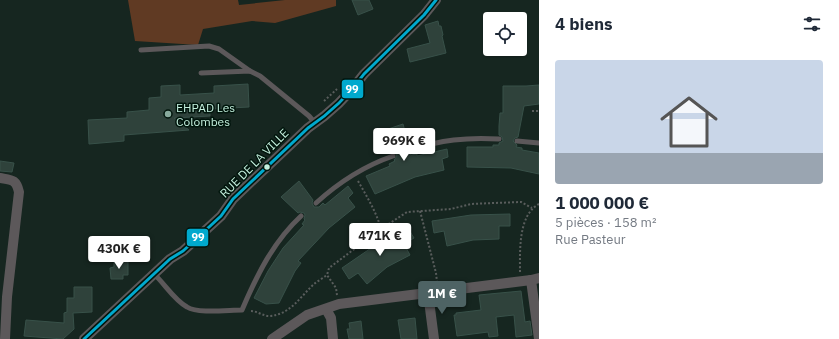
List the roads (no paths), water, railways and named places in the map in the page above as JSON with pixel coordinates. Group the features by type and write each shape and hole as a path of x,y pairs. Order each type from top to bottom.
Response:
{"street":[{"name":"RUE DE LA VILLE","path":"84,339 170,259 183,251 216,221 233,199 356,85 364,74 424,15 436,0"},
{"path":"0,178 12,180 17,183 19,192 7,297 5,339"},
{"path":"272,339 307,315 339,304 535,279 539,339"},
{"path":"428,293 434,339"},
{"path":"326,309 331,318 333,339"}],"lane":[{"path":"141,50 209,46 219,49 250,71 260,76 309,116 315,123"},
{"path":"201,73 250,71"},
{"path":"410,150 432,143 468,138 499,139"},
{"path":"517,141 539,143"},
{"path":"316,203 366,167 393,156"},
{"path":"154,274 168,290 187,307 198,311 242,310 265,260 288,229 301,216"}],"place":[{"name":"EHPAD Les Colombes","path":"168,114"}]}
